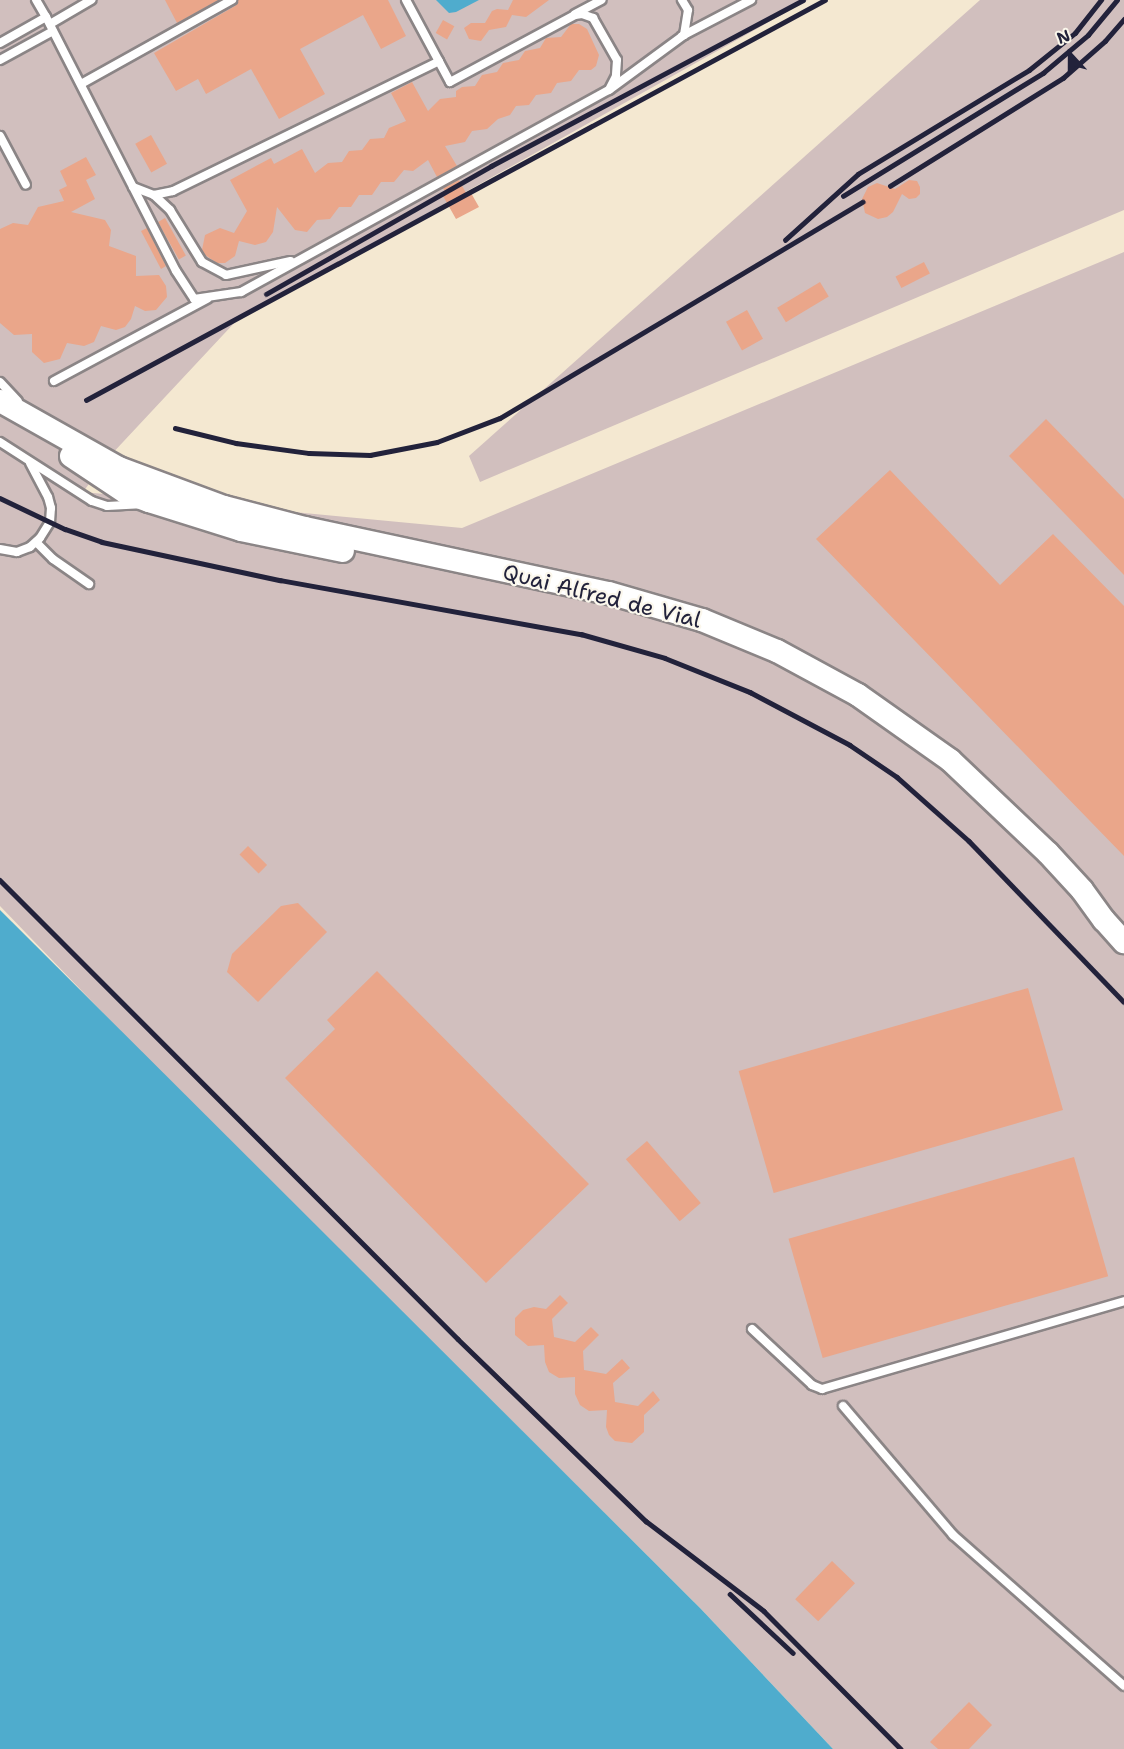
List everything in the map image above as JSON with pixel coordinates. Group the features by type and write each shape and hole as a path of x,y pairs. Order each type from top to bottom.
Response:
{"main road":[{"name":"Quai Alfred de Vial","path":"0,404 42,424 119,468 224,507 653,605 741,635 818,671 885,713 950,760 1011,816 1082,890 1124,924"},
{"name":"Quai Alfred de Vial","path":"0,404 18,421 107,481 155,503 292,542 431,562 464,563"},
{"name":"Quai Alfred de Vial","path":"1082,890 1124,942"}],"lane":[{"path":"36,0 176,271 194,299 241,292 609,90 682,36 751,0"},
{"path":"0,60 50,24 91,0"},
{"path":"81,84 232,0"},
{"path":"406,0 450,82 601,0"},
{"path":"682,0 688,10 682,36"},
{"path":"575,15 593,18 617,60 616,76 609,90"},
{"path":"0,43 50,24"},
{"path":"154,195 173,191 439,61"},
{"path":"0,136 26,185"},
{"path":"133,187 154,195 170,210 202,262 226,275 302,259"},
{"path":"54,381 213,296"},
{"path":"0,382 42,424"},
{"path":"0,442 92,501 119,507 155,503"},
{"path":"0,549 17,552 36,542 47,528 51,508 28,460"},
{"path":"36,542 53,559 89,584"},
{"path":"752,1329 812,1385 822,1389 1124,1301"},
{"path":"843,1406 953,1535 1124,1686"}],"shaded area":[{"path":"0,0 808,0 237,320 109,457 83,492 462,528 1124,252 1124,1749 833,1749 701,1609 133,1044 0,906"},
{"path":"980,0 1124,0 1124,210 480,482 469,456"}],"water":[{"path":"436,0 479,0 456,12 449,13"},
{"path":"0,910 701,1609 833,1749 0,1749"}],"building":[{"path":"165,0 219,0 177,23"},
{"path":"238,0 388,0 406,36 381,49 363,15 300,49 325,94 279,119 251,69 206,94 198,79 176,91 154,53 235,6"},
{"path":"513,0 549,0 526,17 512,15 506,27 489,30 481,41 469,39 464,28 471,23 485,23 492,11 508,10"},
{"path":"443,20 454,26 447,39 436,33"},
{"path":"571,24 579,24 587,29 599,55 596,66 591,70 579,70 571,81 557,83 551,93 536,95 529,105 516,106 510,115 498,119 487,129 472,131 465,142 445,146 457,166 437,177 428,160 413,171 404,170 394,182 381,182 372,195 359,195 351,207 339,207 330,219 317,220 307,232 295,230 277,207 273,232 266,242 255,245 239,241 235,256 225,263 217,263 205,255 202,250 205,235 220,228 234,233 247,211 230,180 271,158 274,164 302,149 315,173 328,163 342,162 349,151 362,150 370,139 384,138 389,128 406,121 391,93 412,82 428,111 440,99 456,97 456,91 462,87 475,86 482,75 497,72 503,63 519,60 525,51 540,48 546,38 561,37"},
{"path":"151,135 167,164 151,173 135,144"},
{"path":"86,157 96,175 86,180 95,199 71,212 105,220 111,230 109,246 136,256 136,276 159,275 166,286 167,297 156,310 145,311 135,306 131,319 125,327 116,330 101,326 94,342 84,346 67,343 60,359 44,363 32,352 32,334 14,335 0,323 0,229 13,223 28,225 38,207 64,201 59,190 67,186 60,171"},
{"path":"459,180 467,195 471,193 479,207 456,219 443,196 447,194 443,188"},
{"path":"909,180 917,181 920,187 920,194 916,198 909,199 902,194 893,212 887,217 878,219 865,213 862,199 868,187 877,183 895,189"},
{"path":"165,218 186,256 179,259 158,222"},
{"path":"147,228 166,266 161,269 141,231"},
{"path":"924,262 930,274 901,288 895,277"},
{"path":"820,282 829,297 786,322 777,308"},
{"path":"747,310 763,339 742,350 726,322"},
{"path":"1046,419 1124,499 1124,575 1009,456"},
{"path":"890,470 1000,585 1053,534 1124,606 1124,856 816,539"},
{"path":"248,846 267,865 259,874 240,854"},
{"path":"298,903 327,932 258,1002 227,972 232,954 281,906"},
{"path":"377,971 589,1184 486,1283 285,1078 335,1029 327,1020"},
{"path":"1028,988 1063,1110 774,1193 739,1071"},
{"path":"647,1141 701,1203 680,1221 626,1159"},
{"path":"1074,1157 1108,1276 823,1358 789,1239"},
{"path":"560,1295 568,1303 552,1319 554,1337 575,1342 591,1327 599,1335 583,1351 584,1370 606,1374 622,1359 630,1368 613,1383 615,1402 638,1406 653,1391 660,1400 644,1415 644,1432 632,1443 615,1441 609,1435 606,1427 607,1410 589,1411 580,1405 575,1394 575,1377 559,1378 549,1372 545,1362 544,1345 528,1346 515,1335 515,1318 523,1310 534,1307 546,1309"},
{"path":"832,1561 855,1583 818,1621 795,1599"},
{"path":"969,1702 992,1725 969,1749 938,1749 930,1742"}],"railway":[{"path":"266,294 491,166 803,0"},
{"path":"86,400 825,0"},
{"path":"785,240 858,174 1029,70 1075,33 1101,0"},
{"path":"843,196 1043,73 1088,35 1117,0"},
{"path":"890,186 1063,78 1105,41 1124,19"},
{"path":"175,428 236,443 309,453 370,455 437,442 500,418 862,202"},
{"path":"0,498 65,529 102,542 280,580 581,634 665,658 750,692 850,745 897,777 969,841 1124,1002"},
{"path":"0,880 458,1339 646,1521 764,1611 901,1749"},
{"path":"730,1594 793,1653"}]}
